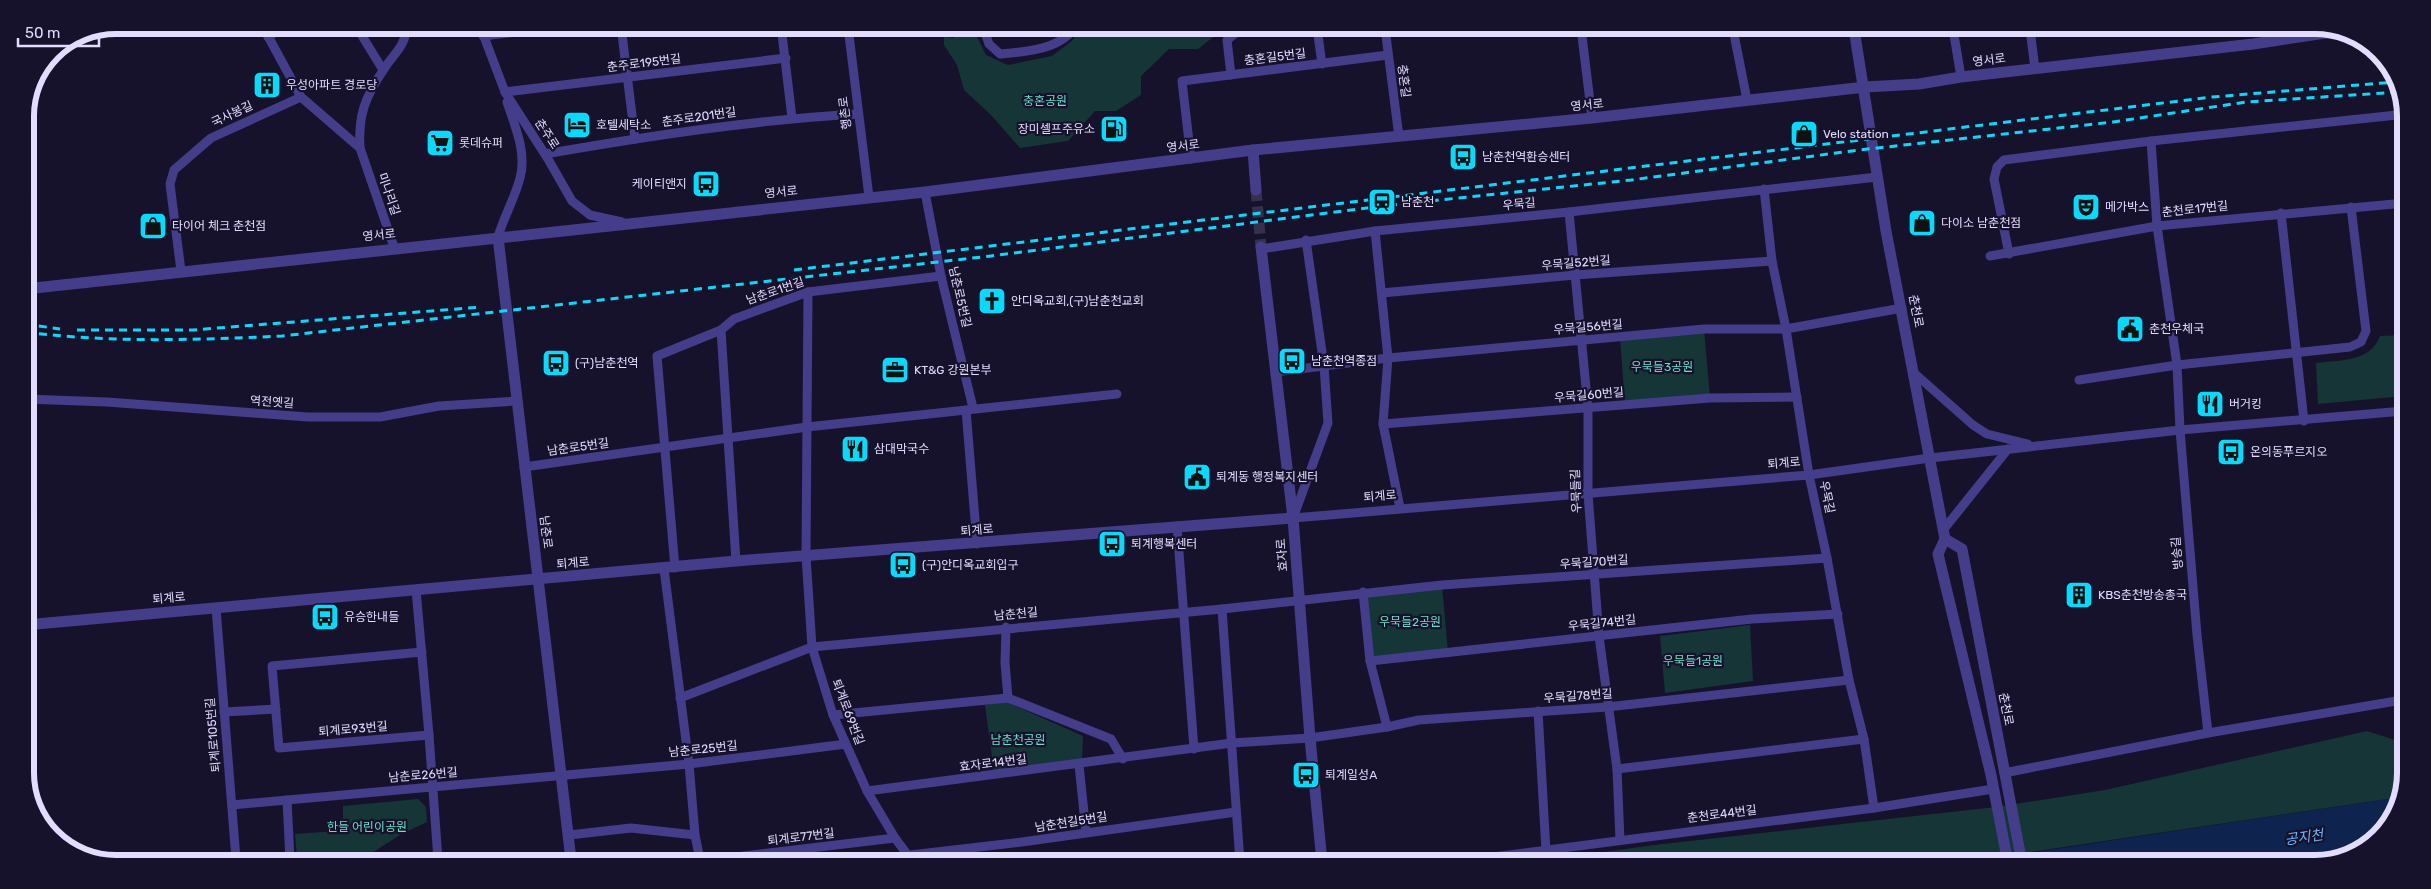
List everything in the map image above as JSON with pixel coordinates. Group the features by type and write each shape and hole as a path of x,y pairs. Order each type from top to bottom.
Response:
{"street":[{"path":"266,34 301,97 360,148"},
{"path":"268,37 272,34"},
{"path":"361,34 383,70"},
{"name":"미나리길","path":"394,247 360,148 359,123 366,102 383,70 405,40 406,34"},
{"path":"483,36 499,34"},
{"path":"622,34 635,139"},
{"path":"782,34 792,118"},
{"name":"행촌로","path":"849,34 868,197"},
{"path":"985,34 989,44 1000,54 1035,50 1071,34"},
{"name":"충혼길5번길","path":"1231,75 1228,40 1236,34"},
{"name":"충혼길5번길","path":"1318,34 1322,64"},
{"name":"충혼길","path":"1386,34 1399,137"},
{"path":"1582,34 1592,118"},
{"path":"1734,34 1747,100"},
{"name":"춘천로","path":"1855,34 1865,87 1877,177 1944,534 1938,554 1993,789 2006,855"},
{"path":"1954,34 1961,77"},
{"path":"2031,34 2035,69"},
{"name":"영서로","path":"34,288 394,247 925,192 1253,150 1592,118 1865,87 1919,84 1961,77 2253,44 2319,34"},
{"name":"춘주로","path":"483,36 504,92 545,154 572,201 578,207 601,219 624,223"},
{"name":"충혼길5번길","path":"1191,159 1182,81 1388,55"},
{"name":"춘주로195번길","path":"504,92 786,58"},
{"path":"498,237 503,218 520,178 522,164 517,134 504,92"},
{"name":"국사봉길","path":"181,271 170,184 174,170 211,138 301,97"},
{"name":"춘주로201번길","path":"545,154 635,139 792,118 858,114"},
{"path":"2009,254 1994,179 1997,168 2004,160 2151,142 2397,117"},
{"name":"방송길","path":"2151,142 2157,226 2177,365 2180,430 2196,635 2208,733"},
{"path":"1253,150 1256,190"},
{"name":"우묵길","path":"1261,248 1375,231 1569,212 1877,177"},
{"name":"우묵길","path":"1764,189 1772,261 1786,329 1809,475 1838,614 1848,680 1864,739 1874,808"},
{"name":"남춘로5번길","path":"925,192 969,409 977,544"},
{"name":"춘천로17번길","path":"1990,256 2157,226 2397,204"},
{"path":"2079,380 2177,365 2350,347 2361,342 2366,331 2351,207"},
{"name":"우묵들길","path":"1569,212 1588,408 1588,494 1594,575 1607,707 1617,769 1620,840"},
{"path":"2281,213 2304,421"},
{"path":"1375,231 1388,358 1383,424 1400,508"},
{"name":"남춘로","path":"498,237 571,855"},
{"path":"1293,518 1328,423 1324,366 1306,240"},
{"name":"효자로","path":"1261,248 1293,518 1321,855"},
{"name":"우묵길52번길","path":"1382,293 1574,275 1772,261"},
{"name":"남춘로1번길","path":"665,448 656,356 721,330 734,319 808,292 941,276"},
{"path":"806,556 808,292"},
{"name":"우묵길56번길","path":"1275,372 1388,358 1704,329 1786,329 1902,308"},
{"path":"721,330 736,561"},
{"path":"1913,372 1973,425 1987,434 2038,446"},
{"name":"남춘로5번길","path":"524,467 807,427 1117,394"},
{"name":"우묵길60번길","path":"1383,424 1710,398 1797,397"},
{"name":"역전옛길","path":"34,399 107,402 308,417 380,416 439,406 516,401"},
{"path":"1930,458 2180,430 2397,412"},
{"path":"665,448 670,568 680,698 689,764 695,835 699,855"},
{"path":"1944,534 2008,449"},
{"name":"퇴계로","path":"34,624 736,561 977,544 1809,475 1930,458"},
{"path":"1177,526 1194,749"},
{"name":"춘천로","path":"1944,534 1962,549 2020,855"},
{"name":"퇴계로69번길","path":"806,556 812,646 833,715 867,791 895,838 909,855"},
{"name":"우묵길70번길","path":"1299,600 1363,592 1827,558"},
{"path":"416,590 438,855"},
{"path":"1363,592 1370,661 1387,727"},
{"name":"남춘천길","path":"812,646 1222,609 1299,600"},
{"name":"퇴계로105번길","path":"216,608 236,855"},
{"path":"1222,609 1239,855"},
{"name":"우묵길74번길","path":"1370,661 1752,619 1838,614"},
{"path":"1006,627 1005,663 1008,698"},
{"path":"680,698 812,646"},
{"path":"224,712 276,709 272,666 422,652"},
{"name":"우묵길78번길","path":"1310,738 1387,727 1419,720 1607,707 1848,680"},
{"path":"833,715 1008,698 1111,739 1123,759"},
{"path":"2004,772 2208,733 2397,701"},
{"name":"퇴계로93번길","path":"276,709 279,748 429,735"},
{"path":"1538,711 1546,851"},
{"name":"효자로14번길","path":"867,791 1123,759 1232,743 1310,738"},
{"path":"1617,769 1864,739"},
{"name":"남춘로25번길","path":"562,775 689,764 846,744"},
{"path":"1079,764 1086,832"},
{"name":"남춘로26번길","path":"232,805 562,775"},
{"name":"춘천로44번길","path":"1513,855 1874,808 1993,789"},
{"path":"287,800 290,855"},
{"name":"남춘천길5번길","path":"932,855 1236,812"},
{"path":"569,835 631,828 695,835"},
{"name":"퇴계로77번길","path":"752,855 895,838"}],"green space":[{"name":"충혼공원","path":"956,34 976,34 986,55 1008,65 1052,56 1073,40 1076,34 1217,34 1198,49 1169,49 1141,76 1141,95 1116,111 1095,111 1068,141 1020,148 991,115 964,90 957,65 944,45 944,37 954,38"},
{"name":"우묵들3공원","path":"1704,329 1710,398 1625,405 1620,337"},
{"path":"2397,335 2397,397 2318,404 2316,363 2344,360 2362,355 2376,345 2380,336"},
{"name":"우묵들2공원","path":"1442,585 1448,652 1370,661 1363,592"},
{"name":"우묵들1공원","path":"1750,625 1753,681 1665,693 1660,636"},
{"name":"남춘천공원","path":"1004,701 1083,736 1082,761 994,772 985,705"},
{"path":"2367,731 2397,741 2397,773 2394,798 2010,855 1583,855 1654,845 1996,807 2105,790"},
{"name":"한들 어린이공원","path":"418,799 426,807 427,822 400,835 369,855 297,855 295,834 336,831 343,827 343,806"}],"water":[{"name":"공지천","path":"2394,798 2380,823 2365,838 2342,851 2326,855 2015,855"}],"tunnel":[{"path":"1256,190 1261,247"}],"railway":[{"path":"794,270 2212,97 2390,82"},
{"path":"34,333 121,339 282,336 991,256 1382,206 1631,180 1859,150 2113,122 2246,102 2393,92"},
{"path":"77,330 193,330 481,307"},
{"path":"34,325 60,329"}],"place":[{"name":"우성아파트 경로당","path":"267,85"},
{"name":"호텔세탁소","path":"577,125"},
{"name":"장미셀프주유소","path":"1114,129"},
{"name":"Velo station","path":"1804,134"},
{"name":"롯데슈퍼","path":"440,143"},
{"name":"남춘천역환승센터","path":"1463,157"},
{"name":"케이티앤지","path":"706,184"},
{"name":"남춘천","path":"1382,202"},
{"name":"메가박스","path":"2086,207"},
{"name":"다이소 남춘천점","path":"1922,223"},
{"name":"타이어 체크 춘천점","path":"153,226"},
{"name":"안디옥교회,(구)남춘천교회","path":"992,301"},
{"name":"춘천우체국","path":"2130,329"},
{"name":"남춘천역종점","path":"1292,361"},
{"name":"(구)남춘천역","path":"556,363"},
{"name":"KT&G 강원본부","path":"895,370"},
{"name":"버거킹","path":"2210,404"},
{"name":"삼대막국수","path":"855,449"},
{"name":"온의동푸르지오","path":"2231,452"},
{"name":"퇴계동 행정복지센터","path":"1197,477"},
{"name":"퇴계행복센터","path":"1112,544"},
{"name":"(구)안디옥교회입구","path":"903,565"},
{"name":"KBS춘천방송총국","path":"2079,595"},
{"name":"유승한내들","path":"325,617"},
{"name":"퇴계일성A","path":"1306,775"}]}
